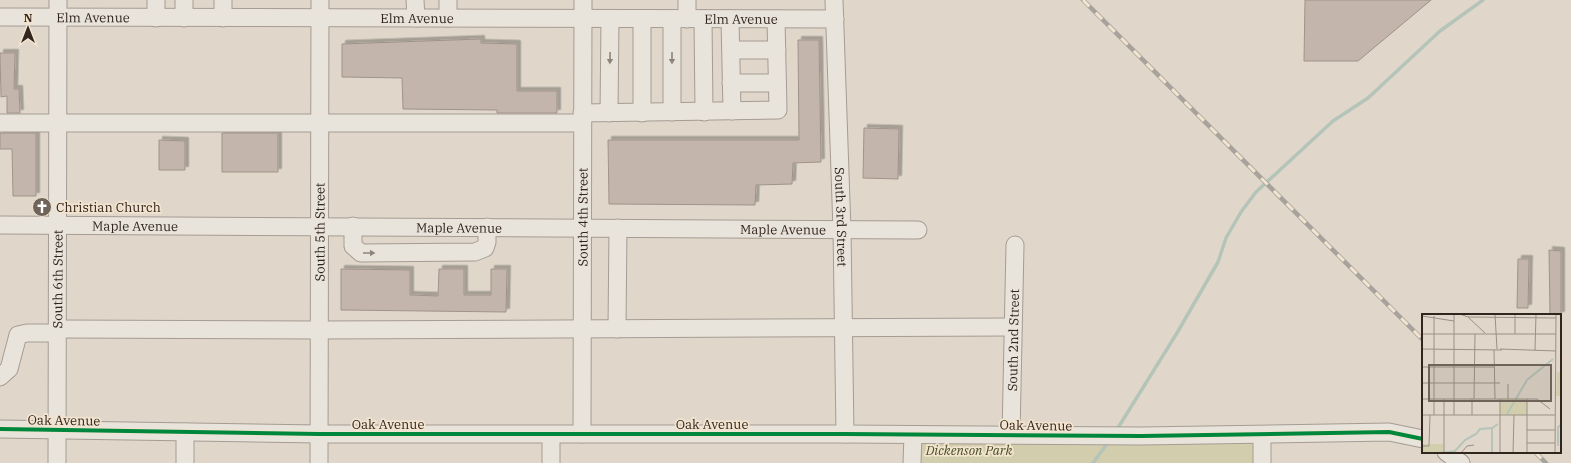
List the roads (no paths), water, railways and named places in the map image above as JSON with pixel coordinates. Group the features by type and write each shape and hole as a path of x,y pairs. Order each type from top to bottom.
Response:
{"street":[{"name":"South 6th Street","path":"57,463 58,0"},
{"path":"156,0 156,18"},
{"path":"184,0 184,18"},
{"path":"223,0 223,18"},
{"name":"South 5th Street","path":"319,463 320,0"},
{"path":"415,0 416,18"},
{"path":"448,0 448,18"},
{"name":"South 4th Street","path":"582,434 581,227 583,0"},
{"path":"672,112 679,19 687,0"},
{"name":"South 3rd Street","path":"834,0 842,230 845,434"},
{"name":"Elm Avenue","path":"0,17 834,19"},
{"path":"610,19 610,113"},
{"path":"642,19 642,113"},
{"path":"704,19 704,112"},
{"path":"730,19 732,111"},
{"path":"0,123 58,123 67,121 319,123 582,118 610,113 778,110 776,19"},
{"path":"731,50 777,50"},
{"path":"731,83 777,83"},
{"name":"Maple Avenue","path":"0,225 918,230"},
{"path":"353,226 353,246 361,253 475,252 485,248 487,242 487,227"},
{"path":"399,253 401,226"},
{"path":"617,329 618,228"},
{"name":"South 2nd Street","path":"1011,434 1015,245"},
{"path":"0,377 9,369 18,336 27,333 57,331 1013,327"},
{"name":"Oak Avenue","path":"0,429 319,434 551,435 1011,434 1141,436 1390,432 1422,439"},
{"path":"185,432 186,463"},
{"path":"551,435 551,463"},
{"path":"912,463 913,435"},
{"path":"1262,435 1262,463"},
{"path":"1447,453 1461,463"}],"waterway":[{"path":"1116,431 1177,333 1218,262 1226,238 1241,212 1256,192 1333,121 1368,98 1440,31 1483,0"},
{"path":"1093,463 1109,441"}],"railway":[{"path":"1083,0 1422,339"},
{"path":"1536,453 1546,463"}],"place":[{"name":"Christian Church","path":"42,207"}],"park label":[{"name":"Dickenson Park","path":"969,450"}]}
